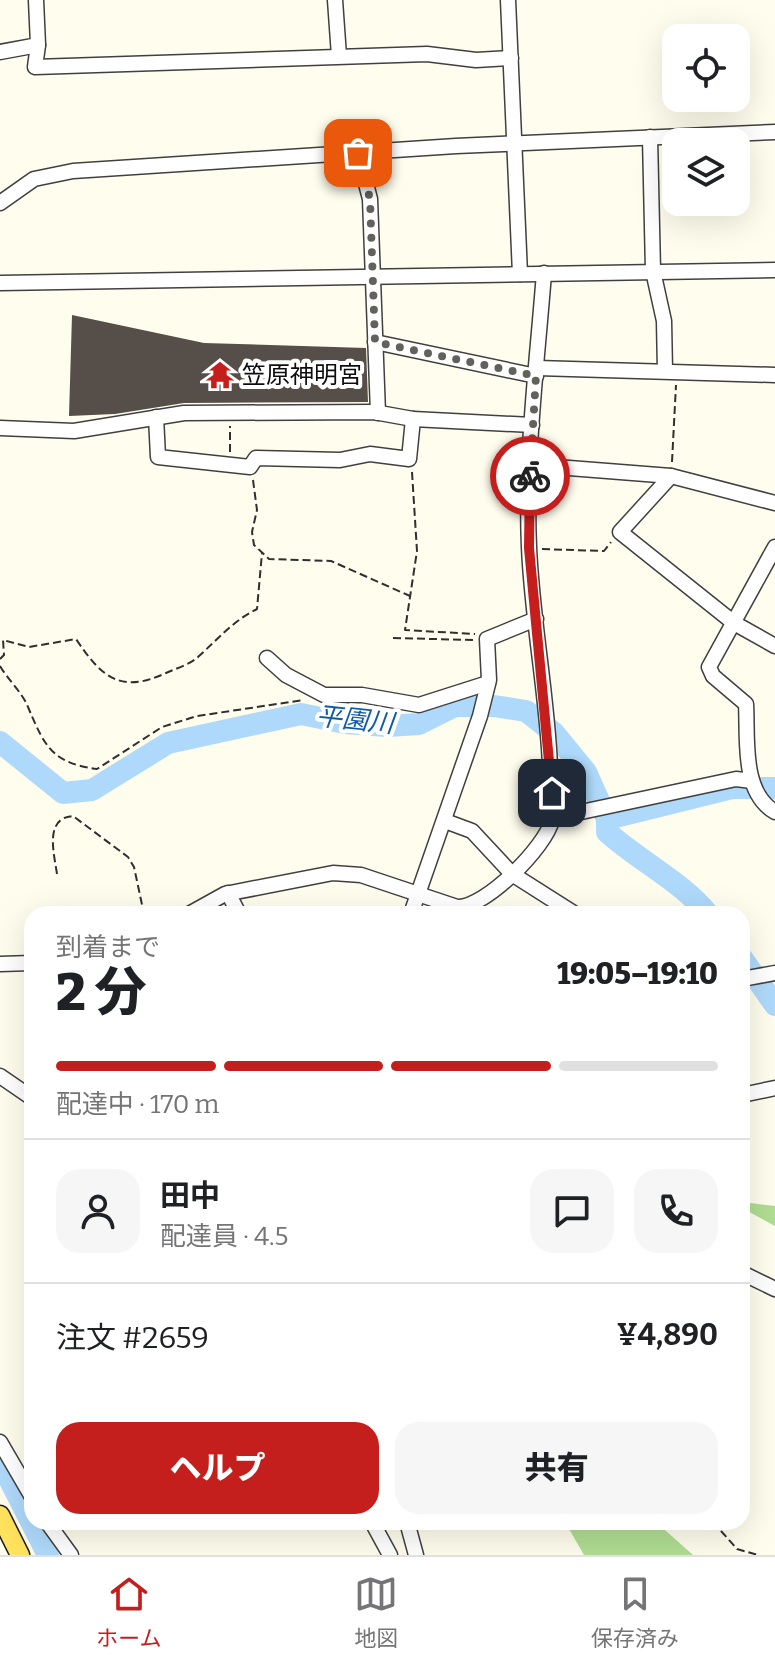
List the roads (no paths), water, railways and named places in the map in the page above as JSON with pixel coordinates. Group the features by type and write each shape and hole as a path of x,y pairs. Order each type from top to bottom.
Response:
{"main road":[{"path":"0,1515 20,1555"}],"street":[{"path":"36,0 38,45 35,67 427,54 476,60 511,58"},
{"path":"335,0 339,56"},
{"path":"508,0 520,274"},
{"path":"0,52 38,45"},
{"path":"1,200 34,179 73,171 775,132"},
{"path":"650,137 653,271 671,372"},
{"path":"358,153 370,199 378,413"},
{"path":"0,283 775,270"},
{"path":"470,906 512,874 542,841 553,818 549,742 529,548 532,425 544,273"},
{"path":"375,342 536,372 775,375"},
{"path":"0,428 74,431 156,417 230,413 378,413 413,419 532,425"},
{"path":"156,417 158,457 250,467 256,458 340,460 370,454 409,459 413,419"},
{"path":"531,465 671,476 775,503"},
{"path":"671,476 620,532 734,623 775,646"},
{"path":"775,547 709,667 713,676 746,704 752,781 759,797 775,812"},
{"path":"414,906 480,716 487,690 487,639 536,619"},
{"path":"267,658 286,675 324,695 362,695 419,705 487,690"},
{"path":"553,818 592,813 736,779 752,781"},
{"path":"445,821 472,831 512,874 562,906"},
{"path":"204,906 228,893 333,873 361,875 454,906"},
{"path":"228,893 235,906"},
{"path":"0,964 24,963"},
{"path":"750,979 770,975"},
{"path":"0,1076 24,1092"},
{"path":"750,1093 775,1088"},
{"path":"750,1277 775,1289"},
{"path":"0,1442 24,1483"},
{"path":"53,1530 71,1555"},
{"path":"376,1530 390,1555"},
{"path":"409,1530 416,1555"}],"waterway":[{"name":"平園川","path":"0,742 63,793 92,790 168,743 301,714 345,723 387,726 419,724 455,706 494,706 526,711 554,733 586,772 607,819"},
{"name":"平園川","path":"607,819 732,788 775,788"},
{"path":"607,819 607,832 673,881 701,906"},
{"path":"750,969 775,1005"},
{"path":"0,1461 24,1508"},
{"path":"35,1530 48,1555"}],"place":[{"name":"笠原神明宮","path":"220,375"}]}
